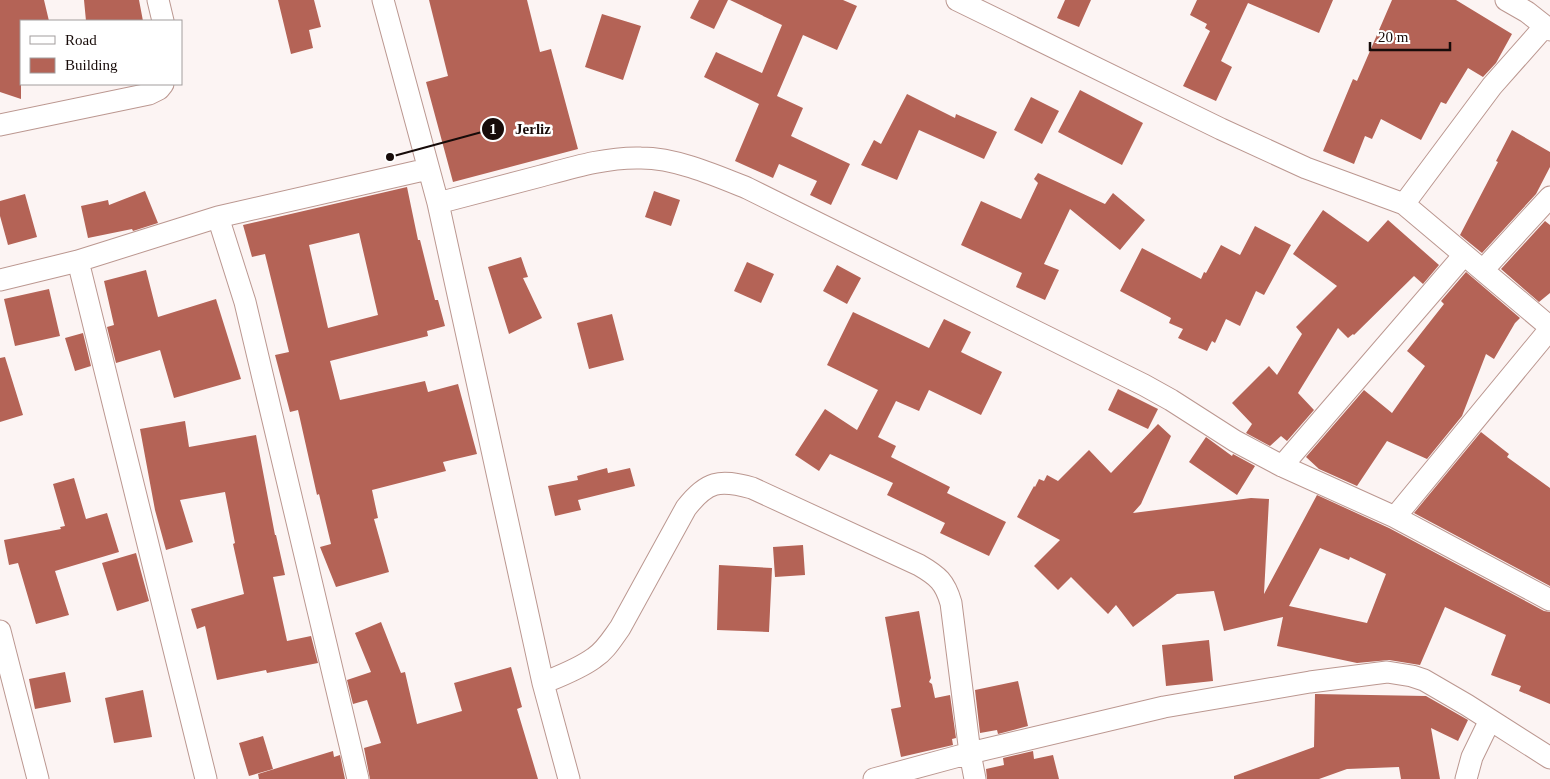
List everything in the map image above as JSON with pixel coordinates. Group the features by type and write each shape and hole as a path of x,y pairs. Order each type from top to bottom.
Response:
{"street":[{"path":"158,0 163,20"},
{"path":"383,0 438,203 543,683 569,779"},
{"path":"957,0 1221,129 1306,168 1404,204 1550,328 1395,517"},
{"path":"1404,204 1492,86 1547,28 1527,12 1506,0"},
{"path":"0,125 149,94 159,89 162,85"},
{"path":"438,203 612,159 643,158 689,167 747,188 1144,385 1235,441 1282,466 1395,517 1550,600"},
{"path":"0,280 78,261 218,216 428,169"},
{"path":"1483,270 1550,197"},
{"path":"218,216 245,302 358,779"},
{"path":"1282,466 1464,255"},
{"path":"78,261 206,779"},
{"path":"543,683 595,658 607,646 620,628 686,508 695,496 707,486 722,483 736,484 752,488 919,565 943,582 951,604 975,779"},
{"path":"0,631 38,779"},
{"path":"874,779 970,753 1164,707 1310,682 1387,672 1424,680 1550,758"},
{"path":"1466,779 1472,757 1490,720"}],"building":[{"path":"0,0 44,0 49,20 20,20 21,99 0,92"},
{"path":"84,0 139,0 143,20 86,20"},
{"path":"278,0 314,0 321,27 309,30 313,48 291,54"},
{"path":"429,0 527,0 540,52 551,49 578,149 453,182 426,82 448,76"},
{"path":"699,0 728,0 714,29 690,18"},
{"path":"730,0 843,0 857,6 837,50 803,35 777,96 803,108 791,136 850,164 831,205 810,195 817,181 779,164 773,178 735,161 759,104 704,77 716,52 762,73 782,25"},
{"path":"1065,0 1091,0 1079,27 1057,18"},
{"path":"1197,0 1333,0 1319,33 1248,3 1221,61 1232,67 1216,101 1183,86 1210,31 1205,28 1207,24 1190,15"},
{"path":"1392,0 1456,0 1512,34 1496,63 1483,77 1468,68 1446,104 1441,102 1421,140 1381,119 1372,139 1365,136 1354,164 1323,151 1353,79 1357,81"},
{"path":"602,14 641,26 623,80 585,67"},
{"path":"1080,90 1143,123 1122,165 1058,132"},
{"path":"907,94 955,118 956,114 997,132 984,159 919,130 897,180 861,165 874,140 881,144"},
{"path":"1031,97 1059,111 1042,144 1014,130"},
{"path":"1512,130 1550,152 1550,167 1536,194 1482,253 1460,235 1498,162 1496,161"},
{"path":"1038,173 1105,204 1113,193 1145,220 1120,250 1070,209 1044,264 1059,270 1045,300 1016,287 1022,273 961,245 981,201 1021,219 1038,183 1034,179"},
{"path":"407,187 418,240 420,240 435,300 438,300 445,326 427,331 428,336 330,361 340,400 425,381 428,392 458,384 477,454 443,462 446,471 372,490 378,518 374,519 389,572 336,587 320,547 331,544 319,494 317,495 298,410 290,412 275,355 289,352 265,254 252,257 243,225","holes":["359,233 378,315 328,328 309,245"]},
{"path":"145,191 158,223 133,231 132,229 88,238 81,206 108,200 109,205"},
{"path":"654,191 680,200 671,226 645,217"},
{"path":"25,194 37,237 8,245 0,216 0,201"},
{"path":"1323,210 1368,242 1388,220 1439,265 1423,284 1414,276 1354,335 1348,338 1338,328 1298,393 1314,410 1287,441 1281,436 1270,446 1246,433 1252,424 1232,403 1269,366 1277,375 1302,334 1296,327 1337,286 1293,254"},
{"path":"1545,221 1550,225 1550,293 1539,302 1501,269"},
{"path":"1255,226 1291,245 1264,295 1256,291 1240,326 1226,319 1215,343 1212,341 1207,351 1178,338 1183,329 1169,323 1171,318 1120,291 1142,248 1201,279 1221,245 1240,255"},
{"path":"521,257 528,277 523,278 542,318 509,334 488,267"},
{"path":"747,262 774,274 761,303 734,291"},
{"path":"837,265 861,278 847,304 823,291"},
{"path":"146,270 158,317 216,299 241,379 174,398 160,350 116,363 107,327 114,325 104,281"},
{"path":"1466,272 1520,318 1515,323 1494,359 1486,354 1462,416 1427,459 1387,441 1357,486 1319,469 1306,457 1364,390 1392,413 1425,366 1407,351 1444,304 1441,301"},
{"path":"49,289 60,336 15,346 4,299"},
{"path":"853,312 929,348 944,319 971,332 961,352 1002,372 981,415 929,390 919,411 896,401 878,437 896,446 891,457 950,487 947,493 1006,522 989,556 940,533 945,523 887,495 893,483 830,454 819,471 795,455 825,409 857,430 878,390 827,365"},
{"path":"612,314 624,360 589,369 577,323"},
{"path":"83,333 91,366 75,371 65,338"},
{"path":"5,357 23,415 0,422 0,358"},
{"path":"1118,389 1158,409 1148,429 1108,410"},
{"path":"185,421 189,447 256,435 275,535 285,575 273,577 287,641 311,636 318,663 267,673 266,670 217,680 205,626 197,629 191,609 244,594 233,544 235,543 225,492 180,500 193,542 166,550 155,510 140,429"},
{"path":"1158,424 1171,436 1141,504 1133,513 1251,498 1269,499 1264,594 1317,495 1389,528 1544,611 1550,612 1550,704 1519,691 1521,686 1491,675 1506,635 1445,607 1420,665 1389,660 1357,663 1277,646 1283,617 1224,631 1214,591 1177,594 1133,627 1116,605 1108,614 1071,577 1058,590 1034,566 1060,540 1017,517 1039,479 1044,481 1047,475 1058,481 1089,450 1111,473","holes":["1320,548 1349,560 1350,557 1386,574 1367,623 1289,606"]},
{"path":"1481,432 1509,454 1507,457 1550,488 1550,586 1414,513"},
{"path":"1206,437 1232,456 1233,454 1255,466 1237,495 1189,462"},
{"path":"607,468 608,473 630,468 635,486 578,500 581,510 555,516 548,486 578,480 577,476"},
{"path":"74,478 86,519 107,513 119,552 55,571 69,615 36,624 18,563 9,565 4,540 61,529 60,527 65,526 53,484"},
{"path":"803,545 805,575 775,577 773,547"},
{"path":"136,553 149,601 117,611 102,563"},
{"path":"719,565 772,568 769,632 717,630"},
{"path":"919,611 931,678 929,682 932,684 935,698 950,695 956,738 952,739 953,745 901,757 891,709 901,707 885,617"},
{"path":"381,622 401,673 405,672 417,724 462,711 454,683 511,667 522,707 517,709 538,779 370,779 364,748 381,743 367,700 353,704 347,680 371,672 355,633"},
{"path":"1209,640 1213,681 1166,686 1162,645"},
{"path":"65,672 71,702 35,709 29,679"},
{"path":"1018,681 1028,726 998,734 997,730 980,733 975,690"},
{"path":"143,690 152,737 114,743 105,698"},
{"path":"1315,694 1426,696 1468,720 1458,741 1431,728 1440,779 1401,779 1399,767 1347,769 1319,779 1234,779 1234,776 1314,747"},
{"path":"263,736 273,769 249,776 239,743"},
{"path":"333,751 334,757 340,755 345,779 259,779 258,774"},
{"path":"1033,751 1034,759 1053,755 1059,779 987,779 986,769 1004,765 1003,758"}],"place":[{"name":"Jerliz","path":"390,157"}]}
